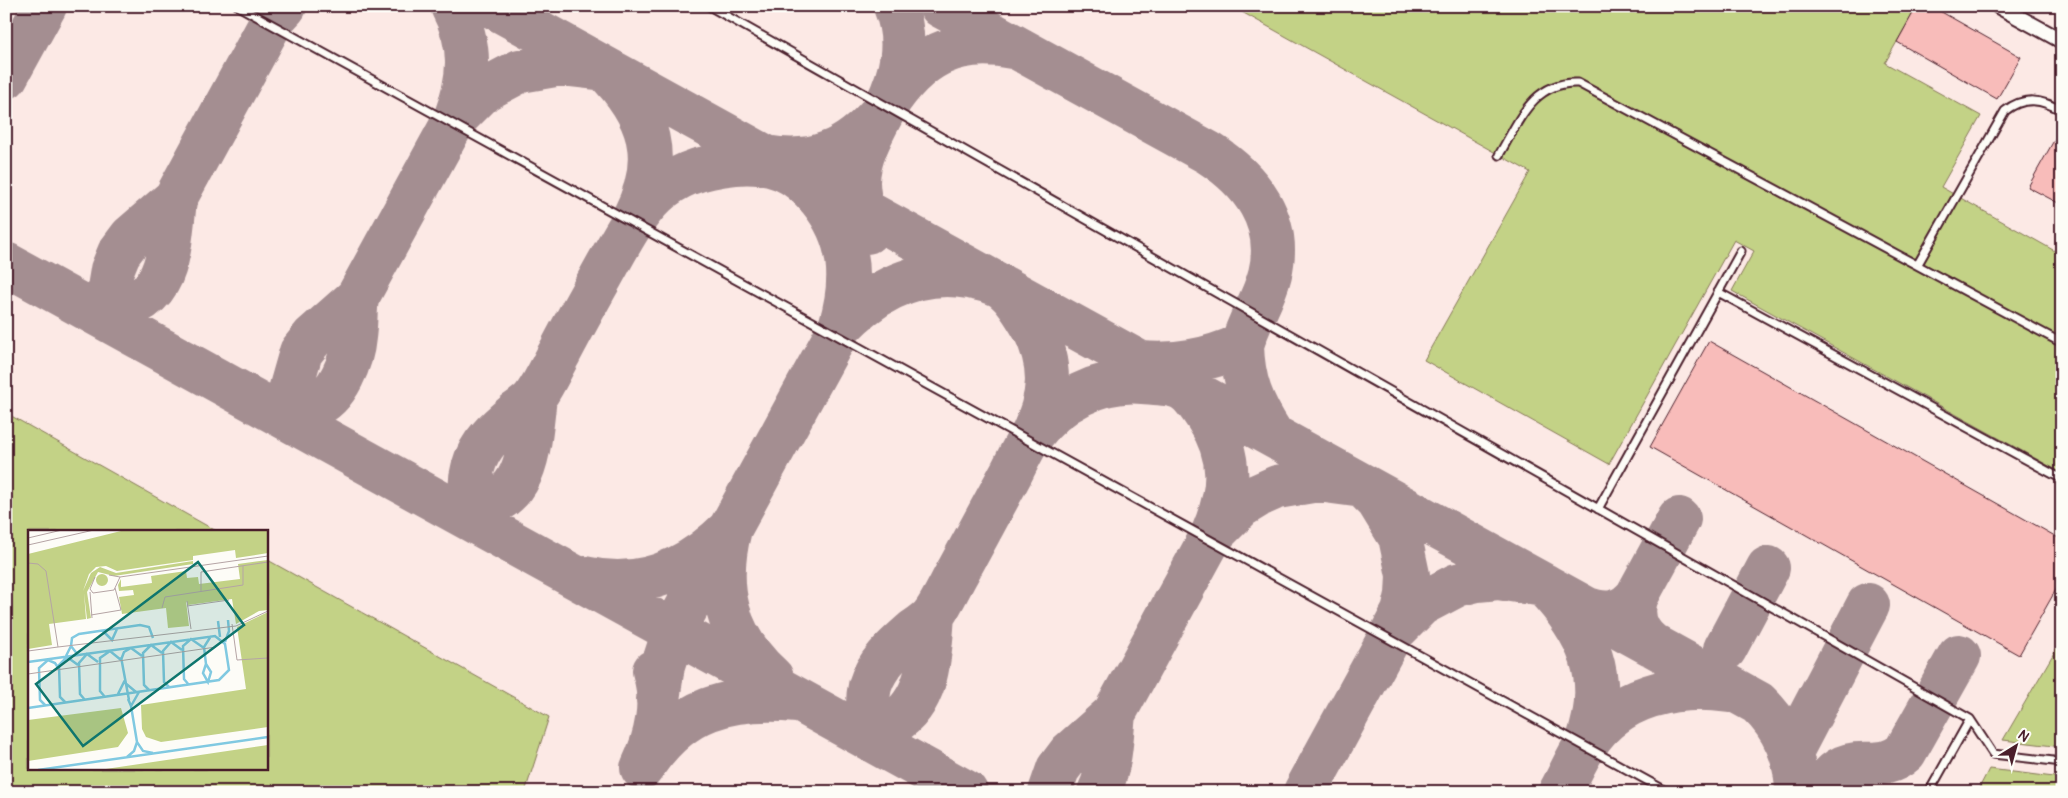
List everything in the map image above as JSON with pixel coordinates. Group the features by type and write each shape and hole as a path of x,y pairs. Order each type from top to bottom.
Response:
{"street":[{"path":"1998,6 2062,41"}],"lane":[{"path":"238,6 1668,792"},
{"path":"709,6 1970,718 1993,754 2062,762"},
{"path":"1499,155 1524,112 1538,95 1557,84 1578,83 2062,343"},
{"path":"1918,264 2005,111 2018,102 2034,100 2062,110"},
{"path":"1598,508 1741,251"},
{"path":"1718,292 2062,480"},
{"path":"1930,792 1970,718"}],"shaded area":[{"path":"6,6 2062,6 2062,792 6,792"}],"green space":[{"path":"1231,6 1917,6 1885,63 1981,116 1941,187 2062,255 2062,473 1732,291 1754,251 1734,240 1609,464 1424,360 1530,172"},
{"path":"6,413 214,530 28,530 28,770 268,770 268,560 549,717 525,792 6,792"},
{"path":"2062,639 2062,747 2003,740"},
{"path":"1989,769 2062,778 2062,792 1977,792"}],"building":[{"path":"1917,6 1931,6 2021,57 1997,99 1897,42"},
{"path":"2062,126 2062,205 2028,187"},
{"path":"1709,341 2062,540 2062,579 2019,655 1650,447"}],"taxiway":[{"path":"6,77 45,6"},
{"path":"121,327 112,309 109,288 112,270 119,253 131,237 175,199 273,19 285,6"},
{"path":"452,6 463,35 467,62 464,90 455,119"},
{"path":"492,6 1758,703 1775,722 1787,743 1794,766 1797,792"},
{"path":"895,6 902,32 902,57 892,94 886,106 911,75 939,54 955,48 973,45 992,44 1013,47"},
{"path":"941,6 1209,153 1238,176 1250,189 1260,204 1267,220 1272,237 1273,255 1267,283 1242,345"},
{"path":"302,427 294,409 291,387 301,352 313,337 357,298 455,119 484,90 520,71 561,64 605,69 633,103 642,120 648,138 650,156 648,175 643,196 634,217"},
{"path":"867,232 859,195 859,172 868,143 886,106"},
{"path":"766,157 799,159 828,153 855,138 879,115"},
{"path":"482,525 473,505 470,483 473,468 480,451 496,431 534,398 630,226 655,195 670,183 709,167 749,162 772,165 793,174 802,181 820,199 831,214 839,229 844,245 848,277 847,293 840,327"},
{"path":"94,312 119,309 137,302 151,291 160,277 167,260 175,199"},
{"path":"6,264 966,792"},
{"path":"840,327 853,314 882,293 915,279 950,275 969,277 998,285 1011,295 1024,312 1034,329 1044,356 1047,382 1046,395 1032,435"},
{"path":"276,412 300,410 314,406 330,395 337,386 347,367 353,346 357,298"},
{"path":"658,700 663,665 674,631 854,302"},
{"path":"1141,363 1168,364 1193,361 1218,355 1242,345 1244,370 1250,392 1259,413 1272,435"},
{"path":"880,744 871,723 868,709 870,686 877,670 894,649 934,614 1029,440 1042,423 1067,402 1096,388 1127,382 1174,385 1187,392 1207,417 1216,432 1222,446 1225,461 1226,475 1223,504 1212,535"},
{"path":"454,510 479,508 497,500 511,490 520,475 526,458 535,397"},
{"path":"1050,792 1058,769 1070,753 1114,714 1212,535 1241,506 1259,495 1277,487 1318,480 1363,486 1378,501 1400,537 1408,575 1407,595 1403,612 1392,633"},
{"path":"1637,596 1679,519"},
{"path":"585,578 606,582 626,582 646,579 664,573 699,555 730,529 724,571 728,610 744,646 756,662 772,678"},
{"path":"1725,649 1768,568"},
{"path":"1305,792 1392,633 1421,604 1457,585 1477,580 1498,578 1544,585 1573,620 1591,657 1595,677 1594,719 1587,743"},
{"path":"1585,608 1600,612 1614,612 1626,607 1637,596 1634,610 1636,623 1641,634 1651,644"},
{"path":"1791,752 1868,605"},
{"path":"852,729 878,728 893,723 905,714 914,702 926,675 933,615"},
{"path":"1820,792 1830,777 1841,769 1851,765 1883,763 1894,760 1905,752 1959,656"},
{"path":"654,671 658,696 657,721 655,733 642,768 657,747 673,731 690,718 709,709 729,703 750,700 798,701"},
{"path":"1560,792 1586,744 1599,727 1614,714 1650,696 1669,691 1689,689 1730,691"},
{"path":"1099,792 1108,763 1114,714"}]}
